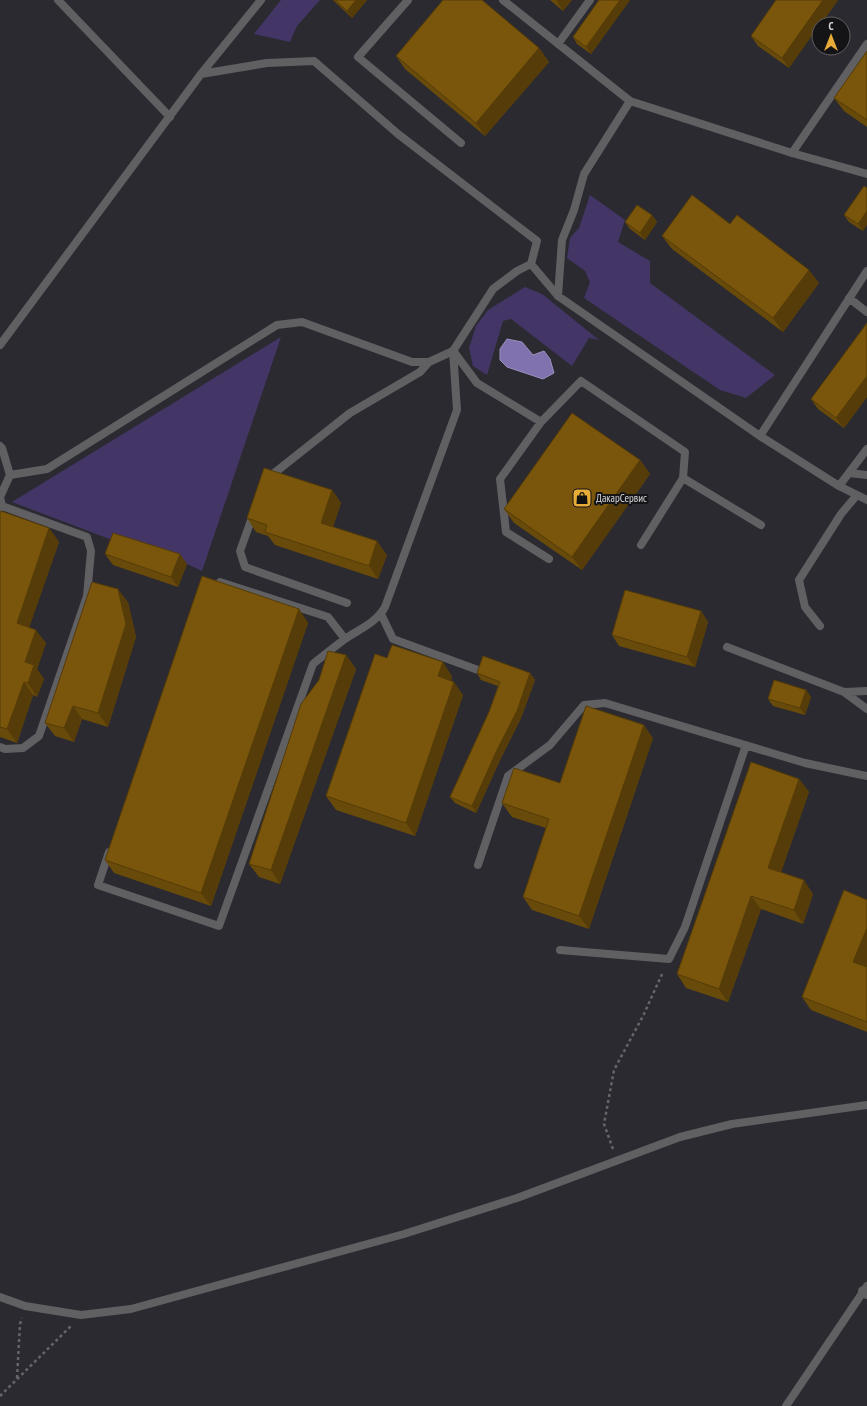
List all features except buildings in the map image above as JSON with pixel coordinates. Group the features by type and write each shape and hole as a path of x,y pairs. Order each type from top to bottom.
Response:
{"lane":[{"path":"58,0 170,117"},
{"path":"0,345 201,74 261,0"},
{"path":"408,0 358,57 461,143"},
{"path":"503,0 630,101 867,174"},
{"path":"558,44 590,0"},
{"path":"792,152 867,44"},
{"path":"201,74 267,63 314,61 398,134 537,241 531,264"},
{"path":"558,296 562,240 574,210 584,174 630,101"},
{"path":"531,264 558,296 760,436 839,486 867,500"},
{"path":"262,487 265,480 350,413 420,372 429,362 453,351 494,289 517,270 531,264"},
{"path":"760,436 867,271"},
{"path":"849,298 867,312"},
{"path":"10,475 47,469 277,325 302,322 412,362 429,362"},
{"path":"453,351 477,383 541,422"},
{"path":"111,847 98,884 219,926 313,664 381,614 457,410 453,351"},
{"path":"549,559 506,532 500,479 541,422 581,381 684,452 683,478 641,545"},
{"path":"0,446 2,448 10,475 0,497 1,507 87,537 91,551 87,596 40,736 23,748 0,748"},
{"path":"839,486 867,449"},
{"path":"849,473 867,475"},
{"path":"683,478 761,525"},
{"path":"820,626 805,607 799,580 841,514 857,495"},
{"path":"257,501 240,551 245,567 347,603"},
{"path":"210,580 328,617 345,639"},
{"path":"381,614 393,639 478,670"},
{"path":"727,647 844,692 867,709"},
{"path":"844,692 867,691"},
{"path":"478,865 508,776 550,745 584,706 605,703 805,763 867,776"},
{"path":"560,950 669,959 685,927 746,745"},
{"path":"0,1297 25,1306 81,1315 131,1309 404,1234 517,1198 680,1137 732,1124 867,1106"},
{"path":"786,1406 866,1290"}],"path":[{"path":"618,1160 604,1124 614,1070 643,1016 669,959"},
{"path":"16,1379 20,1324 25,1306"},
{"path":"0,1396 81,1315"}],"shaded area":[{"path":"281,0 320,0 297,26 290,42 254,34"},
{"path":"590,195 625,220 618,242 650,261 650,283 775,375 746,398 720,390 584,298 590,282 585,271 567,258 570,238 579,228"},
{"path":"525,287 542,294 599,340 589,338 572,366 511,319 503,321 487,375 473,366 469,348 476,326 488,310"},
{"path":"281,337 202,571 187,564 120,543 12,502"},
{"path":"507,339 522,342 533,355 544,351 550,359 554,373 543,379 507,367 500,360 500,349"}],"place":[{"name":"ДакарСервис","path":"582,498"}]}
